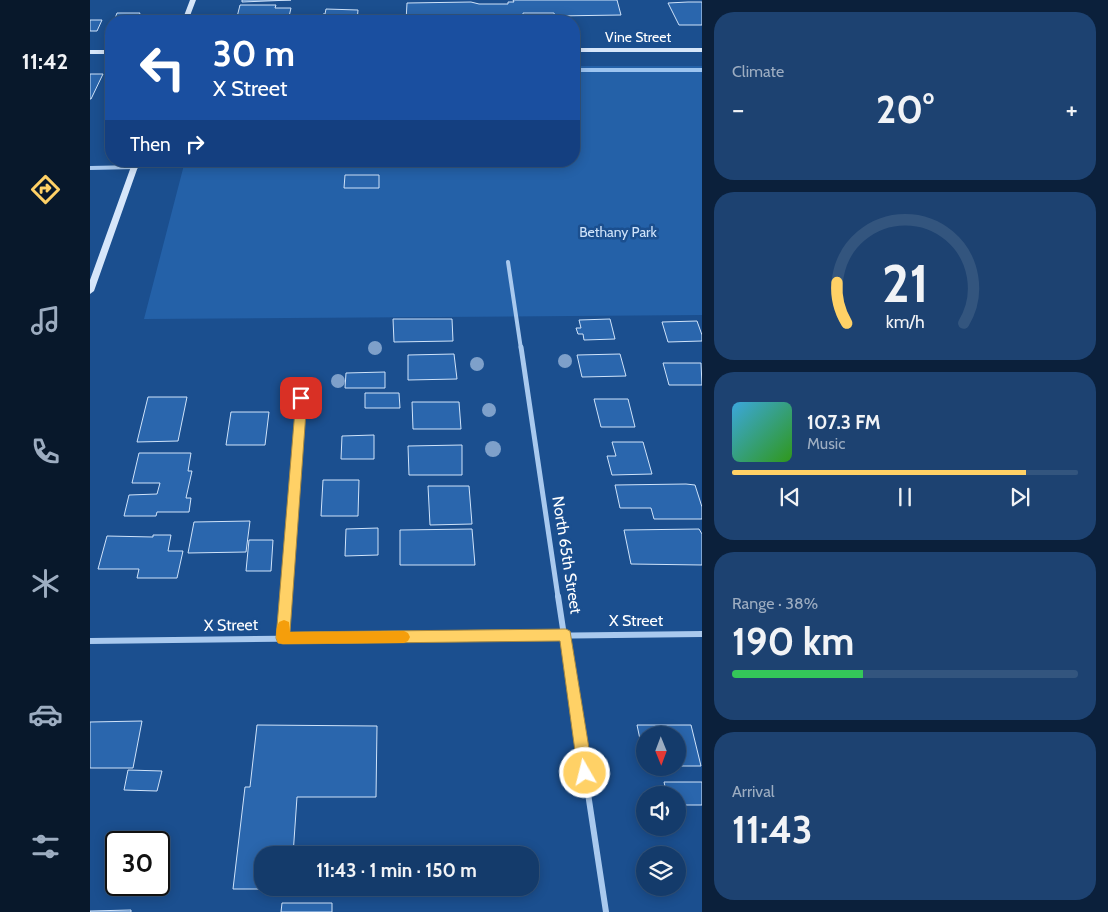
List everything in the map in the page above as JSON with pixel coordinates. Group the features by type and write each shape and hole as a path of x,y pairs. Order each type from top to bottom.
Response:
{"main road":[{"path":"187,15 192,0"},
{"name":"Vine Street","path":"580,50 702,50"},
{"path":"90,52 105,52"},
{"path":"90,291 135,167"}],"street":[{"path":"90,168 105,167"},
{"name":"North 65th Street","path":"508,262 566,635 606,912"},
{"name":"X Street","path":"90,640 702,634"}],"lane":[{"path":"283,638 301,398"}],"green space":[{"name":"Bethany Park","path":"580,66 702,66 702,315 144,319 183,167 580,167"}],"building":[{"path":"242,0 291,0 242,2"},
{"path":"513,0 617,0 621,15 523,13 523,15 406,15 407,3 471,2 479,4 508,4 508,2 514,2"},
{"path":"702,2 702,25 679,25 668,3"},
{"path":"240,5 276,5 275,8 291,8 289,15 238,15"},
{"path":"326,9 358,10 358,15 323,15"},
{"path":"117,13 140,13 139,15 116,15"},
{"path":"90,20 102,20 97,31 90,31"},
{"path":"90,74 103,74 91,99 90,99"},
{"path":"345,175 379,175 379,188 344,188"},
{"path":"393,319 452,319 453,341 394,342"},
{"path":"610,319 615,339 584,340 583,334 578,334 576,328 581,328 579,320"},
{"path":"697,321 702,341 668,342 662,322"},
{"path":"454,354 457,379 408,380 408,355"},
{"path":"620,354 626,376 582,377 577,355"},
{"path":"663,363 701,363 702,385 669,385"},
{"path":"385,372 385,388 345,388 346,373"},
{"path":"365,393 399,393 400,408 365,408"},
{"path":"148,397 187,397 178,441 137,442"},
{"path":"594,399 628,399 635,427 601,427"},
{"path":"412,402 459,402 461,429 413,429"},
{"path":"231,412 269,412 265,445 226,445"},
{"path":"374,435 374,459 341,459 342,436"},
{"path":"612,442 643,442 652,474 612,475 607,456 616,456"},
{"path":"462,445 462,475 409,475 408,446"},
{"path":"139,453 191,453 188,471 192,471 186,498 191,498 189,512 157,512 156,516 124,516 129,495 157,494 160,483 132,483"},
{"path":"323,480 359,480 358,516 321,516"},
{"path":"615,485 695,485 702,507 702,519 654,519 651,508 620,508"},
{"path":"428,486 469,486 472,524 430,525"},
{"path":"250,521 246,552 188,553 194,522"},
{"path":"378,528 378,555 345,556 346,529"},
{"path":"472,529 475,565 400,565 400,530"},
{"path":"699,529 702,534 702,565 631,564 624,530"},
{"path":"153,535 171,535 168,551 183,551 177,578 137,578 139,569 98,569 107,536 153,537"},
{"path":"249,540 273,540 271,571 246,571"},
{"path":"142,721 133,768 90,768 90,722"},
{"path":"257,725 377,726 376,797 297,797 294,846 254,846 254,889 233,889 245,787 250,787"},
{"path":"691,725 701,766 686,766 686,726 637,726"},
{"path":"128,770 162,771 157,791 124,790"},
{"path":"664,782 702,782 702,805 686,805 686,786 665,786"},
{"path":"282,903 332,903 332,912 281,912"},
{"path":"131,910 131,912 90,912 90,911"}],"waterway":[{"path":"580,70 702,70"}],"slow traffic":[{"path":"284,626 283,638 404,637"}],"route":[{"path":"301,398 283,638 566,635 585,773"}]}
